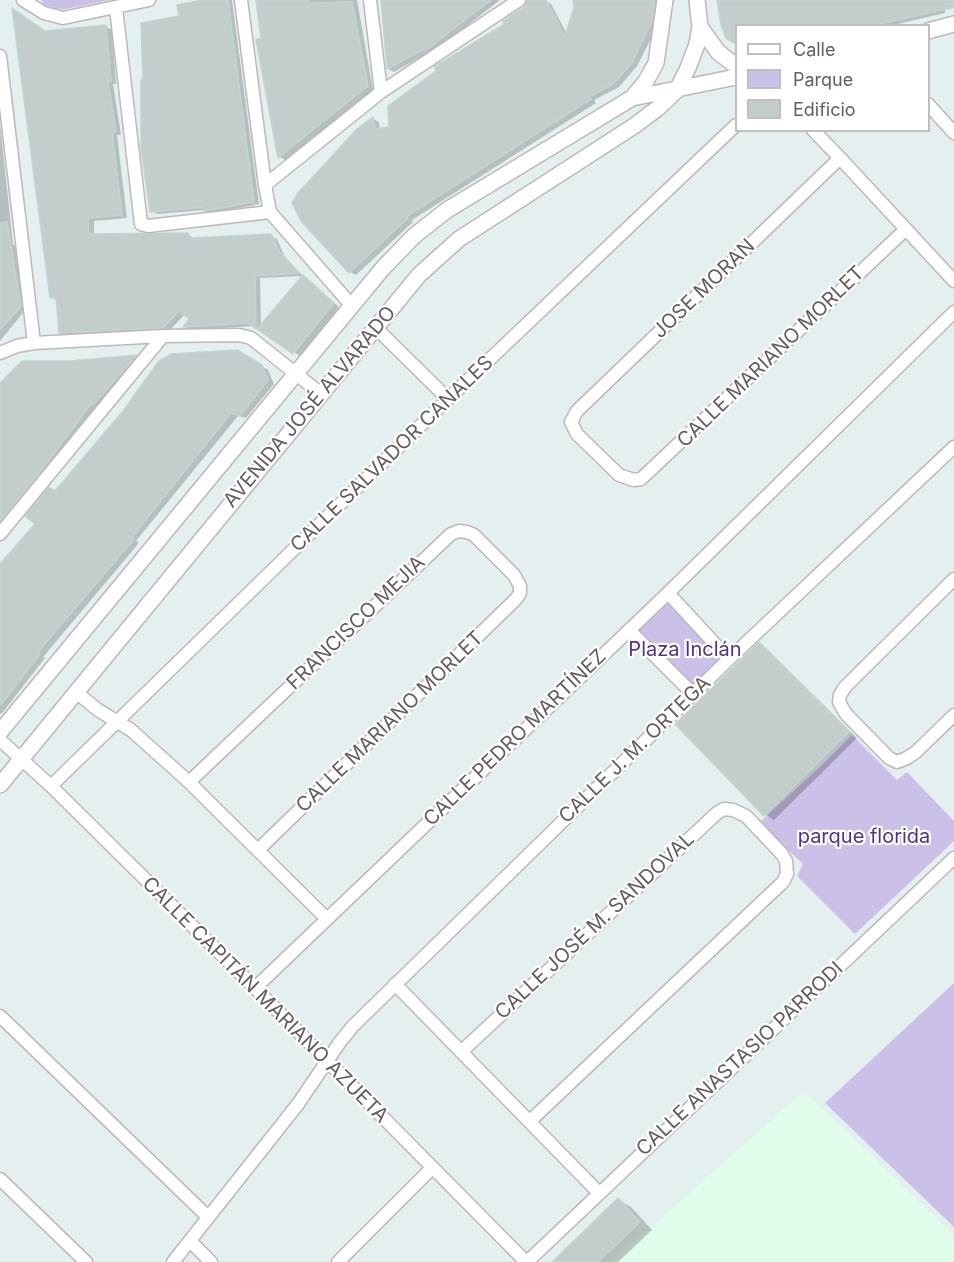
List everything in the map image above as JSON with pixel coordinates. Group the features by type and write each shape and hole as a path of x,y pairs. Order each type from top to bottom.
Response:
{"street":[{"path":"23,0 44,13 63,18 149,0"},
{"path":"241,0 270,212 352,306"},
{"path":"369,0 381,92"},
{"path":"265,185 381,92 519,0"},
{"path":"632,98 656,63 665,0"},
{"path":"676,90 697,44 700,27 697,0"},
{"path":"116,8 141,224 148,226 270,212"},
{"path":"930,30 954,24"},
{"path":"700,27 718,52 735,65"},
{"path":"0,56 34,343"},
{"path":"632,98 735,77"},
{"name":"AVENIDA JOSÉ ALVARADO","path":"0,785 419,275 452,245 634,126 658,108 676,90"},
{"name":"AVENIDA JOSÉ ALVARADO","path":"0,732 383,268 425,226 447,210 632,98"},
{"path":"930,106 954,133"},
{"name":"CALLE SALVADOR CANALES","path":"51,786 448,399 735,126"},
{"path":"815,132 954,281"},
{"name":"JOSE MORAN","path":"634,480 619,474 577,434 571,422 577,411 840,158"},
{"name":"CALLE MARIANO MORLET","path":"634,480 649,473 905,230"},
{"name":"CALLE PEDRO MARTÍNEZ","path":"255,988 668,593 954,312"},
{"path":"375,327 448,399"},
{"path":"0,353 16,346 34,343 163,336 238,335 251,338 320,393"},
{"path":"0,534 163,336"},
{"name":"CALLE J. M. ORTEGA","path":"173,1262 298,1104 353,1026 729,659 954,447"},
{"name":"FRANCISCO MEJIA","path":"189,782 451,534 459,531 474,535 514,575 520,586 520,593"},
{"path":"954,579 845,687 838,702 846,714 889,758 897,762 916,752 954,715"},
{"name":"CALLE MARIANO MORLET","path":"258,850 520,593"},
{"path":"668,593 729,659"},
{"path":"629,630 693,694"},
{"path":"76,692 98,710 131,730 189,782 326,918"},
{"name":"CALLE CAPITÁN MARIANO AZUETA","path":"0,740 51,786 255,988 526,1262"},
{"name":"CALLE JOSÉ M. SANDOVAL","path":"461,1052 717,813 724,809 746,816 782,854 788,866 783,882 530,1121"},
{"name":"CALLE ANASTASIO PARRODI","path":"526,1262 954,858"},
{"path":"395,984 599,1193"},
{"path":"0,1016 208,1217"},
{"path":"338,1262 432,1168"},
{"path":"0,1179 86,1262"},
{"path":"190,1241 211,1262"}],"shaded area":[{"path":"804,1091 954,1235 954,1262 612,1262"}],"green space":[{"path":"41,0 110,0 55,9"},
{"name":"Plaza Inclán","path":"668,593 729,659 693,694 629,630"},
{"name":"parque florida","path":"852,735 897,780 907,772 954,821 954,841 855,934 797,876 803,864 759,823"},
{"path":"954,983 954,1227 825,1103"}],"building":[{"path":"203,0 228,0 254,202 203,211 203,207 150,212 141,148 141,80 143,79 141,23 179,16 177,5"},
{"path":"256,0 308,0 308,3 352,2 368,86 278,158 256,39 261,39"},
{"path":"381,0 491,0 425,51 424,49 387,69"},
{"path":"527,0 546,0 565,36 574,7 573,0 654,0 654,6 652,21 632,63 613,84 589,97 591,99 407,216 408,218 349,273 301,221 292,203 298,193 357,129 373,117 375,129 389,127 388,106 436,71 434,67 503,25 503,21 524,7"},
{"path":"717,0 954,0 954,7 881,24 735,24 735,43 726,38 721,25"},
{"path":"12,8 45,31 106,25 111,81 108,81 116,132 112,132 122,215 88,218 89,234 188,233 189,238 271,234 280,252 299,273 255,276 256,329 248,323 183,327 189,319 179,311 163,328 59,333 56,297 50,298"},
{"path":"7,222 21,306 0,330 0,223"},
{"path":"303,275 334,303 293,354 257,329"},
{"path":"237,350 262,365 268,380 240,416 231,413 132,537 134,539 38,652 40,654 0,706 0,564 35,524 25,516 49,487 55,491 123,411 159,361 171,354"},
{"path":"137,355 93,405 91,404 0,521 0,383 22,361 70,361"},
{"path":"759,642 849,732 764,816 675,724"},
{"path":"618,1198 640,1222 598,1262 552,1262"}]}
